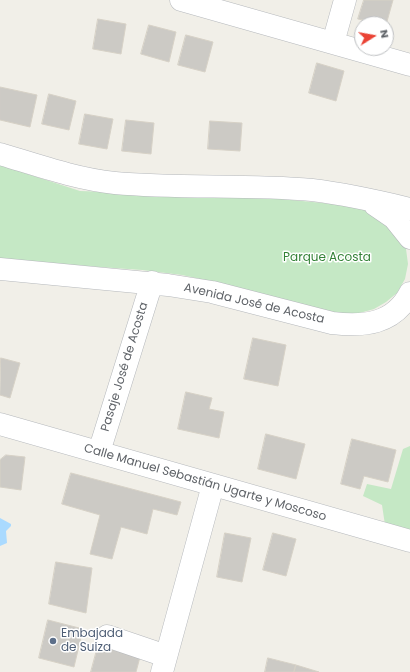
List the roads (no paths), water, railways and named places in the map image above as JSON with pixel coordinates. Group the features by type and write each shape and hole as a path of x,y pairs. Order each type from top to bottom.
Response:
{"street":[{"path":"181,0 410,65"},
{"path":"333,43 345,0"},
{"path":"0,154 66,173 113,182 158,186 272,188 357,196 410,209"},
{"path":"357,196 394,218 410,238"},
{"name":"Avenida José de Acosta","path":"0,269 152,282 212,292 332,323 350,325 364,325 379,321 394,313 408,297"},
{"name":"Pasaje José de Acosta","path":"99,452 152,282"},
{"name":"Calle Manuel Sebastián Ugarte y Moscoso","path":"0,424 410,541"},
{"path":"107,636 164,664 213,485"}],"water":[{"path":"0,518 11,524 11,526 6,531 7,543 0,546"}],"place":[{"name":"Embajada de Suiza","path":"53,641"}],"park label":[{"name":"Parque Acosta","path":"327,258"}]}
